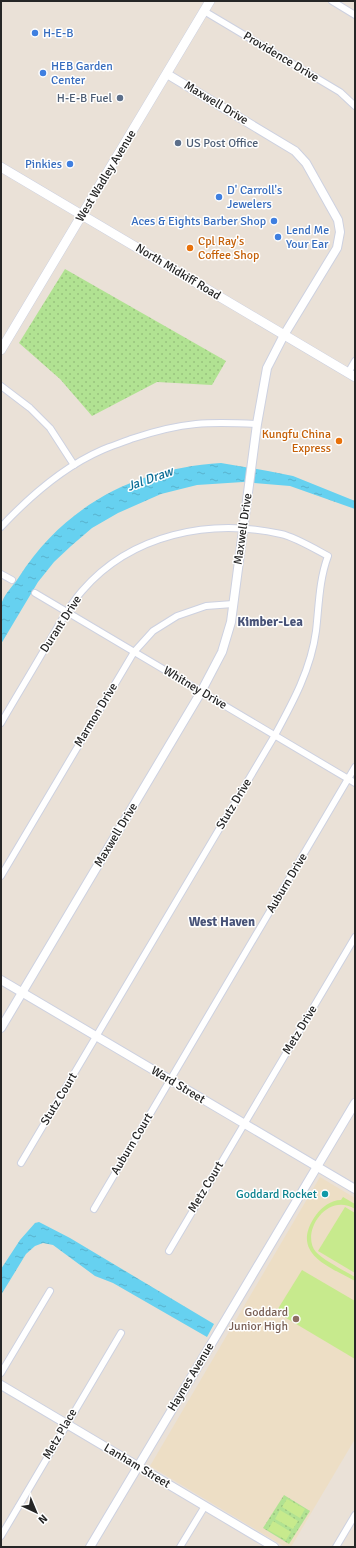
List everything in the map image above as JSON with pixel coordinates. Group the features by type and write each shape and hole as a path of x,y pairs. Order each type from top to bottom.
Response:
{"main road":[{"name":"West Wadley Avenue","path":"1,350 210,1"},
{"name":"North Midkiff Road","path":"1,167 351,375"}],"street":[{"path":"332,1 355,15"},
{"name":"Providence Drive","path":"204,11 340,92 355,106"},
{"name":"Maxwell Drive","path":"1,1028 201,692 222,652 231,622 257,424 267,368 284,335 337,248 340,232 338,220 306,163 295,151 167,74"},
{"path":"351,375 355,361"},
{"path":"1,386 30,408 50,428 74,465"},
{"path":"1,527 21,505 48,482 74,465 102,450 155,431 196,424 257,424"},
{"name":"Durant Drive","path":"1,723 67,612 82,591 100,573 122,557 145,544 186,531 218,527 243,528 283,534 328,556"},
{"name":"Stutz Drive","path":"96,1036 275,736 297,695 310,658 316,631 320,581 328,556"},
{"path":"1,574 12,580"},
{"name":"Whitney Drive","path":"35,593 355,783"},
{"name":"Marmon Drive","path":"1,876 134,652 153,631 176,616 206,606 233,604"},
{"name":"Auburn Drive","path":"170,1080 355,767"},
{"name":"Metz Drive","path":"244,1124 355,937"},
{"name":"Ward Street","path":"1,980 355,1189"},
{"name":"Stutz Court","path":"21,1163 96,1036"},
{"name":"Auburn Court","path":"94,1209 170,1080"},
{"name":"Haynes Avenue","path":"90,1547 355,1103"},
{"name":"Metz Court","path":"169,1251 244,1124"},
{"path":"1,1373 50,1290"},
{"name":"Metz Place","path":"1,1536 121,1333"},
{"name":"Lanham Street","path":"1,1385 271,1546"},
{"path":"180,1547 205,1506"},
{"path":"336,1547 355,1515"}],"shaded area":[{"name":"Goddard Junior High","path":"320,1177 355,1198 355,1439 291,1547 285,1547 150,1466"}],"green space":[{"path":"65,269 226,361 212,385 157,382 92,416 60,379 19,343"},
{"path":"343,1197 355,1204 355,1209 344,1205 334,1206 326,1210 319,1217 314,1226 311,1235 312,1244 319,1255 355,1277 355,1281 324,1264 315,1257 309,1249 307,1239 309,1228 318,1212 327,1204 341,1200"},
{"path":"345,1207 355,1213 355,1273 318,1251"},
{"path":"302,1270 355,1301 355,1359 276,1312"},
{"path":"284,1495 310,1511 289,1544 263,1528"},
{"path":"287,1499 305,1509 300,1518 282,1507"},
{"path":"280,1510 298,1521 293,1529 275,1519"},
{"path":"273,1521 291,1532 286,1540 268,1530"}],"water":[{"name":"Jal Draw","path":"221,463 293,476 355,501 355,509 290,486 243,482 197,485 161,494 118,513 92,528 71,546 54,562 38,582 1,644 1,605 5,595 37,552 58,530 81,511 106,495 132,482 160,473 190,466"},
{"path":"39,1222 70,1238 214,1324 207,1337 113,1283 95,1276 53,1245 43,1243 35,1246 26,1254 1,1295 1,1269 20,1240 35,1223"}],"place":[{"name":"H-E-B","path":"35,33"},
{"name":"HEB Garden Center","path":"43,73"},
{"name":"H-E-B Fuel","path":"120,98"},
{"name":"US Post Office","path":"178,143"},
{"name":"Pinkies","path":"70,164"},
{"name":"D' Carroll's Jewelers","path":"219,197"},
{"name":"Aces & Eights Barber Shop","path":"274,221"},
{"name":"Lend Me Your Ear","path":"278,237"},
{"name":"Cpl Ray's Coffee Shop","path":"190,248"},
{"name":"Kungfu China Express","path":"339,441"},
{"name":"Goddard Rocket","path":"325,1194"},
{"name":"Goddard Junior High","path":"296,1319"}],"district":[{"name":"Kimber-Lea","path":"270,622"},
{"name":"West Haven","path":"222,922"}]}
